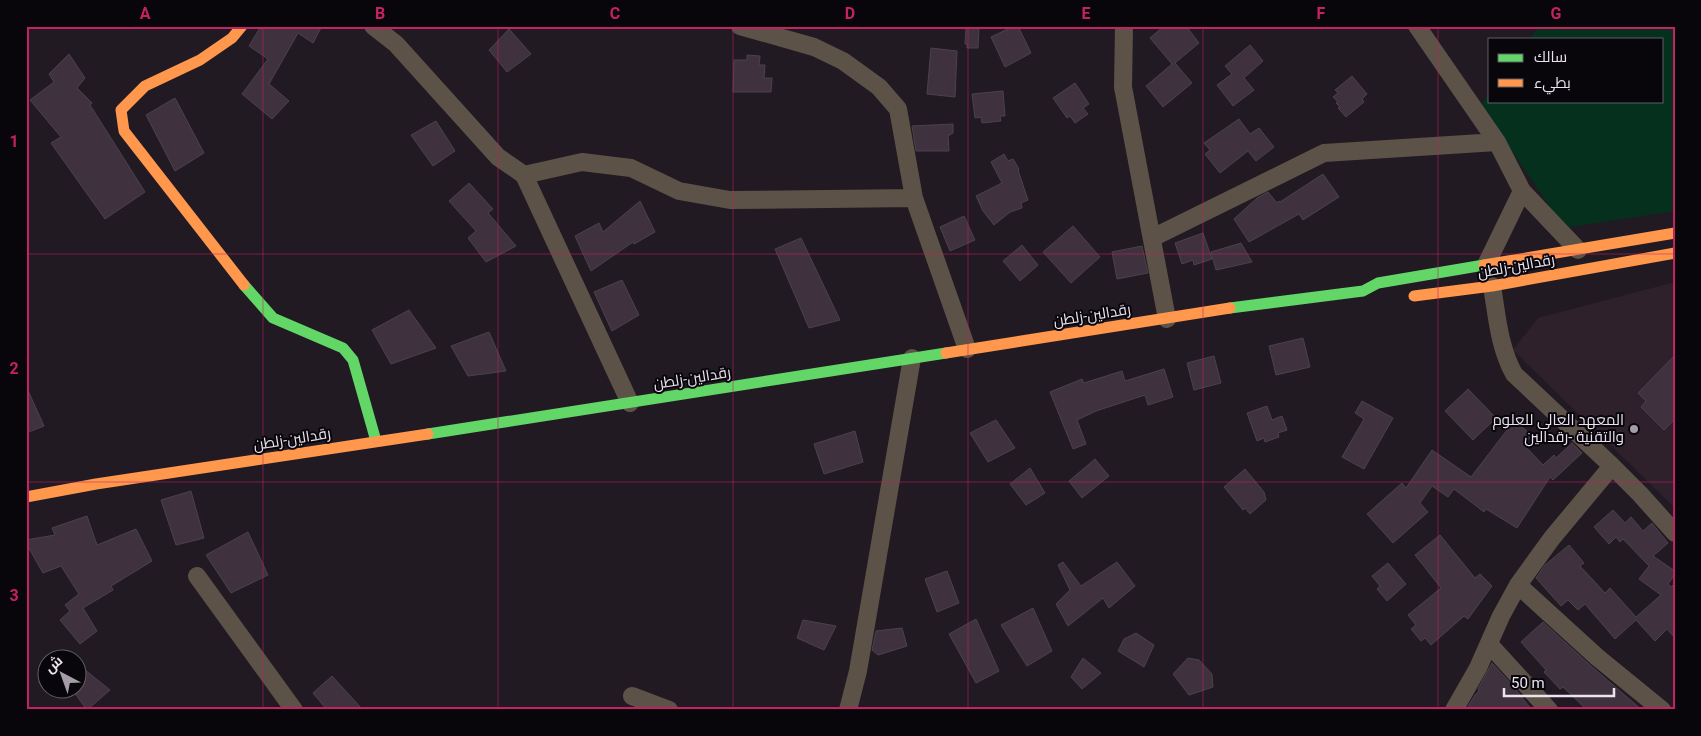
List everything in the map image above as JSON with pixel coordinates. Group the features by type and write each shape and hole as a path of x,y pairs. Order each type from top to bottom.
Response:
{"main road":[{"path":"242,26 232,38 200,60 145,86 121,110 124,131 246,288 273,318 343,348 353,360 376,441"},
{"name":"رقدالين-زلطن","path":"26,497 96,484 1167,319 1262,302 1364,291 1378,283 1675,233"},
{"name":"رقدالين-زلطن","path":"1404,297 1492,286 1675,253"},
{"path":"1364,291 1376,300"}],"street":[{"path":"373,26 396,44 498,157 524,175 630,403"},
{"path":"740,26 814,47 843,61 879,87 898,109 914,198 967,349"},
{"path":"1124,26 1123,87 1167,319"},
{"path":"1417,26 1497,142 1522,191 1578,250"},
{"path":"1152,238 1324,153 1497,142"},
{"path":"524,175 582,162 631,168 679,191 730,200 914,198"},
{"path":"1486,265 1522,191"},
{"path":"1492,286 1501,342 1506,360 1514,374 1612,466 1675,533"},
{"path":"848,710 858,671 912,358"},
{"path":"1454,710 1478,668 1518,584 1552,538 1612,466"},
{"path":"197,576 294,710"},
{"path":"1518,584 1597,657 1662,710"},
{"path":"1489,644 1549,710"},
{"path":"632,696 669,710"}],"shaded area":[{"name":"المعهد العالي للعلوم والتقنية -رقدالين","path":"1675,282 1675,508 1513,350 1538,318"}],"green space":[{"path":"1539,26 1675,26 1675,211 1564,228 1481,105 1488,96 1488,102 1664,102 1664,38 1531,38"}],"building":[{"path":"261,26 322,26 313,43 298,33 269,84 289,101 272,119 242,94 268,59 249,46"},
{"path":"1014,26 1018,26 1031,53 1005,67 991,37"},
{"path":"1164,26 1186,26 1199,43 1175,63 1192,83 1163,107 1146,86 1172,64 1150,38"},
{"path":"966,27 979,28 978,48 967,48 967,44 965,44"},
{"path":"509,29 531,54 507,72 489,50"},
{"path":"1250,45 1263,61 1244,78 1254,90 1233,106 1217,85 1232,74 1225,66"},
{"path":"931,48 957,51 955,97 927,94"},
{"path":"69,54 85,78 77,88 92,103 90,105 145,192 105,219 51,143 61,137 30,100 54,82 49,74"},
{"path":"747,55 760,56 759,65 765,65 764,78 772,78 771,92 733,92 734,60 747,60"},
{"path":"1352,76 1367,94 1362,99 1364,102 1346,117 1338,108 1340,107 1336,103 1338,102 1333,97 1338,93 1335,90"},
{"path":"1075,83 1089,104 1083,108 1088,114 1075,123 1070,116 1067,118 1053,98"},
{"path":"1003,91 1005,116 1000,116 1001,121 982,123 981,117 975,118 972,94"},
{"path":"175,98 204,153 175,171 146,115"},
{"path":"1239,119 1250,134 1259,128 1274,147 1256,161 1248,151 1220,173 1205,154 1210,150 1204,143"},
{"path":"436,121 455,151 433,166 411,135"},
{"path":"953,124 953,133 948,136 949,151 916,151 912,126"},
{"path":"1004,154 1008,161 1013,159 1019,169 1028,200 1021,203 1022,208 1010,212 994,225 983,211 976,196 1002,183 991,162"},
{"path":"1323,174 1339,197 1303,220 1299,214 1249,242 1234,219 1257,198 1268,192 1277,203"},
{"path":"469,183 493,209 488,213 516,246 486,262 468,238 476,231 449,201"},
{"path":"640,201 655,232 634,244 633,242 591,271 575,236 599,223 603,232"},
{"path":"964,216 975,240 950,251 940,227"},
{"path":"1073,226 1100,257 1071,283 1043,252"},
{"path":"1203,233 1212,259 1194,265 1193,260 1182,264 1175,243"},
{"path":"801,238 840,320 809,328 775,249"},
{"path":"1241,243 1252,262 1216,270 1211,252"},
{"path":"1022,245 1038,265 1020,281 1003,261"},
{"path":"1142,246 1148,273 1117,279 1112,252"},
{"path":"622,280 639,315 612,331 594,292"},
{"path":"409,310 436,348 391,364 372,330"},
{"path":"489,332 506,371 468,376 451,346"},
{"path":"1303,338 1310,367 1276,375 1269,346"},
{"path":"1675,355 1675,419 1664,430 1641,407 1646,401 1638,393"},
{"path":"1214,356 1221,383 1194,390 1187,363"},
{"path":"1164,369 1173,397 1148,405 1145,395 1096,411 1077,420 1086,444 1073,449 1050,392 1082,379 1084,383 1122,371 1125,381"},
{"path":"26,386 44,426 26,433"},
{"path":"1468,389 1496,418 1473,440 1445,411"},
{"path":"1362,401 1393,418 1364,469 1342,457 1364,419 1355,413"},
{"path":"1267,406 1272,420 1282,416 1287,430 1278,433 1279,437 1265,442 1264,438 1257,441 1247,413"},
{"path":"996,420 1015,448 988,462 970,433"},
{"path":"1514,421 1532,435 1524,445 1543,465 1554,455 1556,458 1572,443 1582,453 1553,480 1550,477 1517,528 1486,509 1484,512 1454,489 1448,497 1432,486 1420,503 1428,512 1393,543 1367,514 1402,483 1406,488 1432,450 1471,477"},
{"path":"855,431 863,462 824,474 814,444"},
{"path":"1095,459 1109,476 1082,498 1069,481"},
{"path":"1030,468 1045,493 1026,505 1010,484"},
{"path":"1245,469 1264,492 1266,500 1250,514 1245,508 1243,510 1224,487"},
{"path":"191,491 204,538 176,545 161,500"},
{"path":"1613,510 1625,523 1631,517 1643,531 1652,523 1668,543 1653,556 1675,571 1668,584 1671,587 1675,583 1675,638 1667,629 1655,641 1636,620 1615,639 1585,604 1578,610 1568,600 1561,606 1536,578 1545,565 1569,545 1584,563 1580,566 1605,593 1610,588 1636,617 1661,595 1639,579 1649,566 1623,539 1620,542 1616,537 1609,544 1594,527"},
{"path":"87,516 97,545 136,529 152,561 111,586 113,590 83,608 97,631 80,644 60,620 70,611 65,605 79,594 61,566 43,573 26,540 55,535 52,528"},
{"path":"248,532 268,575 231,593 206,555"},
{"path":"1440,535 1475,578 1480,574 1492,586 1468,619 1464,616 1431,645 1425,638 1421,641 1411,629 1416,625 1408,615 1441,588 1415,555"},
{"path":"1063,562 1081,586 1117,562 1135,586 1109,608 1103,598 1068,626 1056,604 1070,590 1058,565"},
{"path":"1388,563 1406,584 1387,601 1377,589 1380,586 1372,576"},
{"path":"947,571 959,603 937,612 925,579"},
{"path":"1033,608 1052,651 1027,666 1001,625"},
{"path":"976,619 999,671 976,683 949,634"},
{"path":"803,620 836,626 824,650 797,638"},
{"path":"1543,622 1642,710 1587,710 1563,687 1560,689 1521,642"},
{"path":"902,628 907,646 878,655 872,650 876,631"},
{"path":"1136,633 1154,645 1144,667 1118,651 1124,639"},
{"path":"1083,658 1101,673 1082,689 1071,677"},
{"path":"1188,658 1199,660 1212,674 1213,687 1189,695 1173,674"},
{"path":"1492,663 1532,710 1466,710 1479,691 1478,689"},
{"path":"88,672 110,690 87,710 78,698 88,698"},
{"path":"332,676 363,710 327,710 313,693"}],"traffic: fast":[{"path":"1230,308 1363,291 1378,283 1484,265"},
{"path":"244,285 273,318 343,348 353,360 376,441"},
{"path":"428,434 946,353"}],"traffic: slow":[{"path":"242,26 232,38 200,60 145,86 121,110 124,131 244,285"},
{"path":"1484,265 1675,233"},
{"path":"1414,296 1492,286 1675,253"},
{"path":"946,353 1230,308"},
{"path":"26,497 96,484 428,434"}],"place":[{"name":"المعهد العالي للعلوم والتقنية -رقدالين","path":"1634,429"}]}
